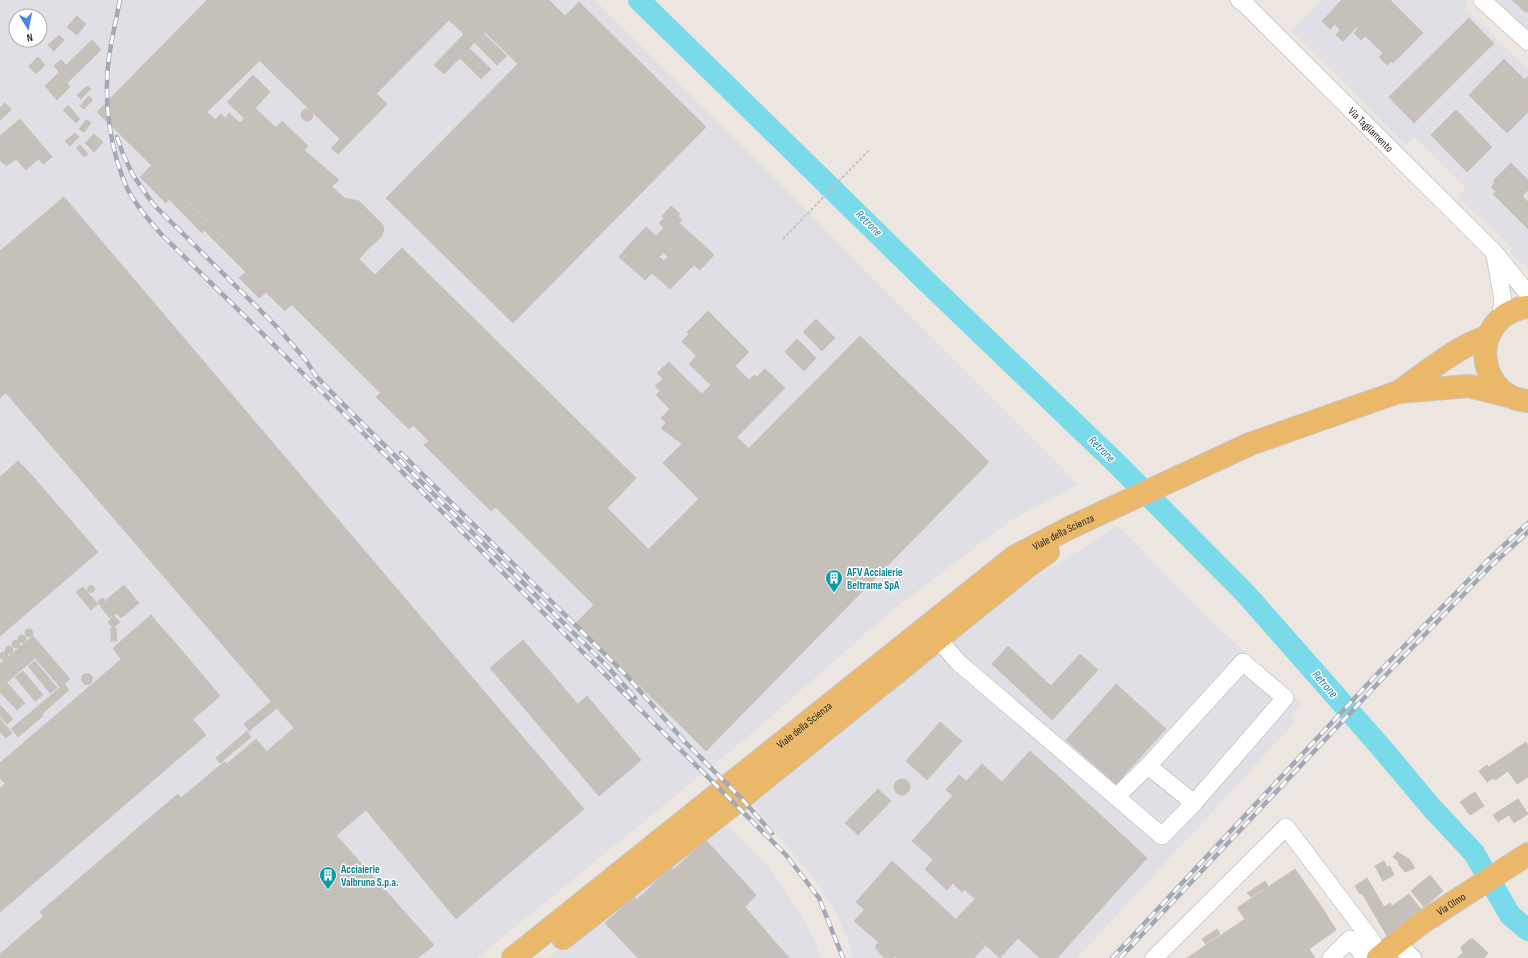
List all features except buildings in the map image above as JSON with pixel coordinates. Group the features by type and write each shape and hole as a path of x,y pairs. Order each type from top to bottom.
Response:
{"main road":[{"path":"1522,401 1498,388 1490,377 1485,364 1484,351 1492,328 1500,319 1511,311 1528,307"},
{"path":"1398,392 1451,356 1480,339 1488,337"},
{"path":"1398,392 1469,386 1522,401"},
{"name":"Viale della Scienza","path":"513,958 1014,557 1069,528 1250,444 1398,392"},
{"name":"Viale della Scienza","path":"537,958 735,803 1027,567 1108,511"},
{"name":"Via Olmo","path":"1380,954 1420,924 1528,854"}],"street":[{"path":"1482,0 1528,42"},
{"name":"Via Tagliamento","path":"1243,2 1495,253 1528,294"},
{"path":"1495,253 1503,300 1500,319"},
{"path":"938,639 959,663 1116,797 1162,836 1194,804 1285,698 1243,662 1148,766 1116,797"},
{"path":"1148,766 1194,804"},
{"path":"1154,958 1286,827 1370,938 1380,954"},
{"path":"1331,958 1350,939 1380,954 1413,958"}],"path":[{"path":"783,239 869,150"}],"shaded area":[{"path":"0,0 595,0 781,185 1078,485 1011,520 890,612 752,733 477,958 0,958"},
{"path":"1322,0 1467,0 1465,9 1528,68 1528,269 1509,252 1512,248 1458,196 1466,187 1414,137 1405,145 1303,40 1291,31"},
{"path":"1491,0 1528,0 1528,31"},
{"path":"1118,526 1214,624 1302,704 1290,717 1295,722 1077,958 853,958 848,940 836,913 822,889 748,798 964,633 1014,591"},
{"path":"724,822 768,866 798,910 818,947 821,958 548,958"}],"waterway":[{"name":"Retrone","path":"639,0 927,282 1116,463 1245,593 1379,745 1431,807 1474,853 1510,915 1528,930"}],"railway":[{"path":"120,0 107,73 108,108 112,142 128,190 147,218 161,234 324,394 786,855 819,898 843,958"},
{"path":"117,137 133,175 153,204 277,327 305,359 316,376 341,402 608,667 635,698"},
{"path":"401,453 626,675 684,741 741,798 772,833"},
{"path":"1112,958 1379,672 1487,561 1528,523"},
{"path":"1120,958 1384,677 1491,566 1528,532"}],"place":[{"name":"AFV Acciaierie Beltrame SpA","path":"834,593"},
{"name":"Acciaierie Valbruna S.p.a.","path":"328,890"}]}
